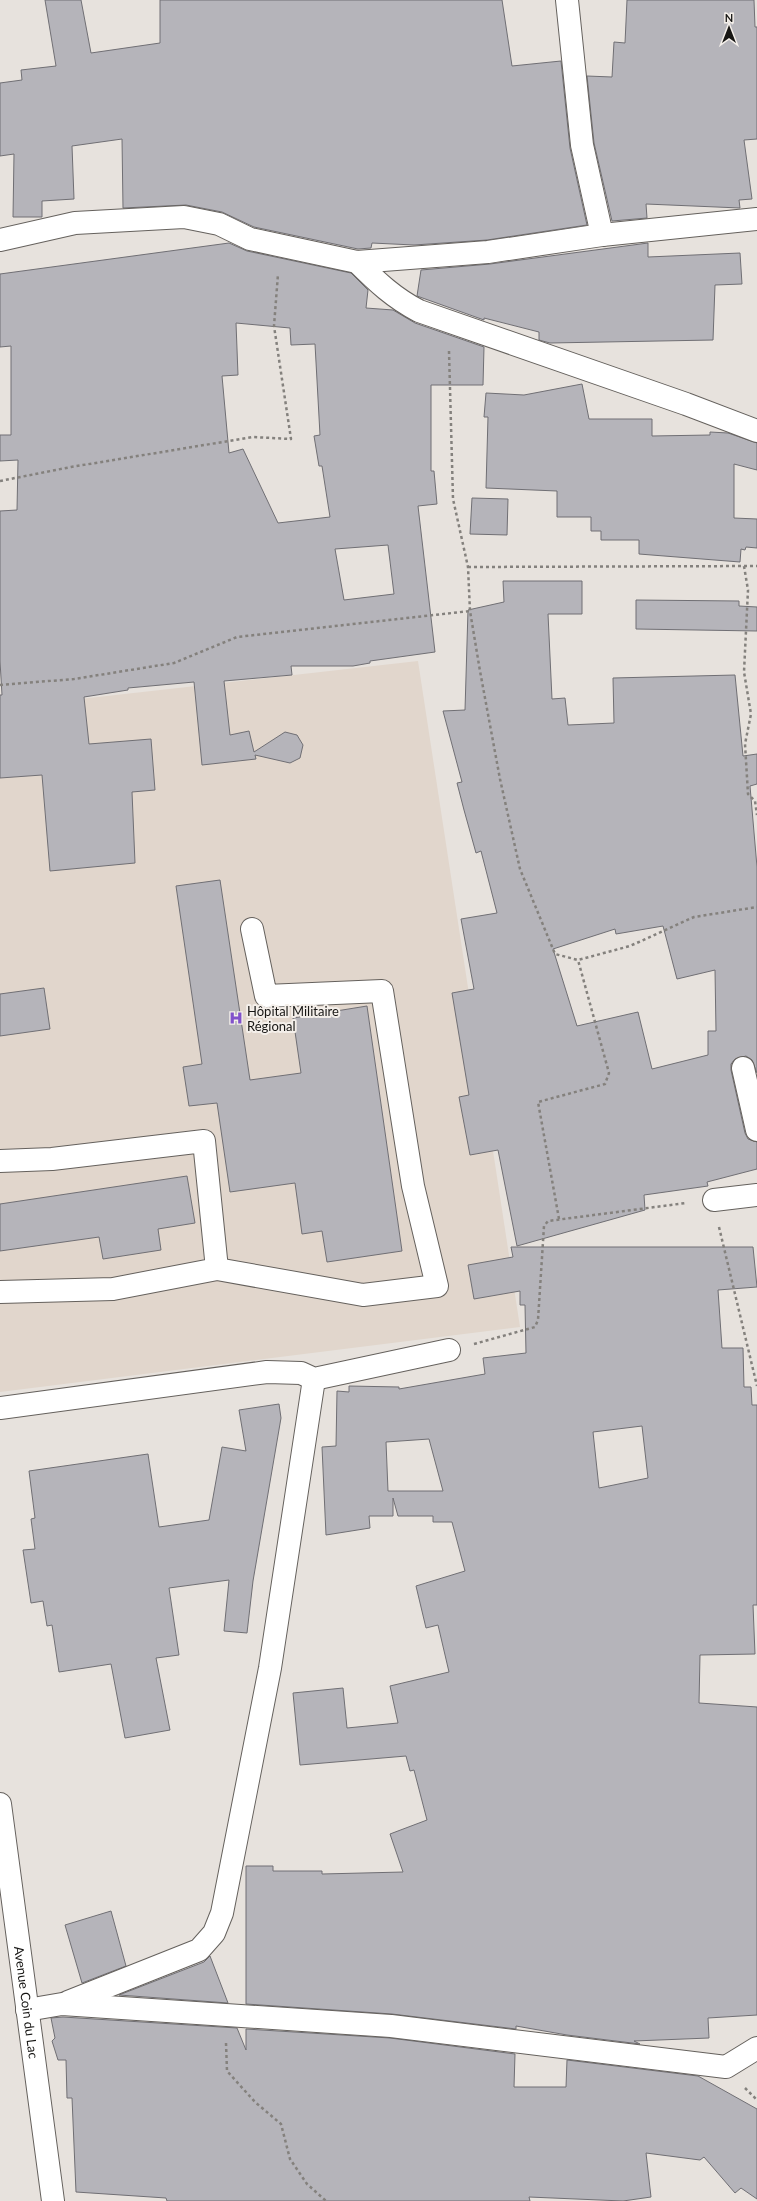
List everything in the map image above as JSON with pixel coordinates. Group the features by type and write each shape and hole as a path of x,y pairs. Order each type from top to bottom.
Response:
{"street":[{"path":"567,0 582,145 602,235"},
{"path":"0,240 75,223 184,217 212,222 250,239 357,262 488,252 602,235 757,220"},
{"path":"357,262 400,301 448,320 686,404 757,431"},
{"path":"0,1292 113,1288 217,1269 363,1295 437,1286 413,1186 382,991 266,996 252,929"},
{"path":"743,1068 757,1130"},
{"path":"0,1161 52,1159 204,1141 217,1269"},
{"path":"714,1200 757,1195"},
{"path":"0,1408 268,1372 301,1373 314,1379 449,1350"},
{"path":"27,2010 62,2004 199,1950 214,1933 222,1912 270,1668 314,1379"},
{"name":"Avenue Coin du Lac","path":"0,1804 53,2201"},
{"path":"62,2004 391,2026 726,2067 757,2048"}],"path":[{"path":"0,481 71,467 253,437 291,439 274,326 281,245"},
{"path":"448,320 453,499 468,567 470,612 500,778 520,869 555,954 578,960 630,946 694,917 757,907"},
{"path":"744,566 748,590 744,672 751,714 745,744 748,794 755,801 757,815"},
{"path":"468,567 757,566"},
{"path":"0,685 74,679 174,664 237,637 470,612"},
{"path":"559,1219 538,1102 605,1084 610,1073 578,960"},
{"path":"449,1350 535,1327 538,1320 544,1226 548,1221 714,1200 727,1263 757,1386"},
{"path":"224,2016 227,2071 255,2102 281,2124 290,2159 307,2184 326,2201"}],"shaded area":[{"name":"Hôpital Militaire Régional","path":"418,661 520,1327 0,1392 0,708"}],"building":[{"path":"45,0 81,0 91,53 160,43 160,0 502,0 512,66 561,61 570,148 587,225 487,240 414,245 372,243 371,248 358,249 254,227 222,212 186,205 123,208 122,139 72,146 74,199 42,201 42,217 13,217 14,154 0,156 0,83 22,80 21,70 56,66"},
{"path":"627,0 754,0 755,27 757,27 757,139 744,140 752,199 739,200 740,208 646,204 647,218 612,221 594,143 587,76 612,77 614,42 625,43"},
{"path":"229,243 247,251 351,273 368,290 366,308 393,310 415,323 484,347 483,385 431,385 431,471 434,471 437,504 418,506 435,652 370,661 370,663 353,666 291,666 292,675 224,681 230,735 249,731 254,752 285,732 297,735 303,745 300,758 290,763 255,755 256,759 202,765 194,682 128,688 128,690 84,697 89,744 151,739 155,790 132,792 135,863 50,871 42,775 0,778 0,695 2,695 0,661 0,511 17,510 18,460 0,461 0,435 11,435 11,346 0,347 0,274","holes":["236,323 290,328 291,345 315,344 320,435 314,436 319,466 322,466 330,517 278,523 243,449 229,453 222,376 238,375","388,545 394,594 344,600 335,549"]},
{"path":"648,243 648,257 740,253 742,284 715,285 713,340 550,343 539,340 539,332 484,318 484,320 417,296 421,270 490,264"},
{"path":"582,384 589,419 652,419 652,436 710,435 710,432 728,433 757,443 757,470 734,464 734,518 757,519 757,548 746,547 745,550 741,549 740,562 639,554 639,540 601,540 601,531 591,531 591,517 557,517 557,491 486,488 488,417 484,417 486,393 524,395"},
{"path":"472,498 508,499 507,535 470,534"},
{"path":"503,581 582,581 582,614 548,614 552,699 565,698 568,725 614,723 613,678 735,675 743,756 757,754 757,784 750,786 757,867 757,1073 752,1060 746,1056 735,1059 731,1064 731,1070 745,1133 748,1139 757,1142 757,1169 707,1182 708,1186 644,1195 645,1210 517,1246 498,1150 470,1155 459,1097 469,1095 452,993 474,989 461,919 497,913 481,851 476,853 464,810 457,783 462,782 443,711 465,710 468,610 504,602","holes":["663,926 677,979 715,970 716,1031 708,1031 708,1055 652,1069 638,1012 577,1026 553,949 615,929 616,934"]},
{"path":"636,600 739,601 739,606 757,607 757,631 636,629"},
{"path":"220,880 250,1080 301,1073 293,1018 367,1006 402,1251 327,1262 322,1231 302,1234 295,1183 230,1192 217,1103 189,1106 183,1067 202,1064 176,886"},
{"path":"44,988 50,1029 0,1036 0,994"},
{"path":"187,1176 195,1223 158,1229 161,1250 103,1259 99,1237 0,1251 0,1204"},
{"path":"511,1247 753,1247 757,1287 718,1290 722,1348 743,1348 744,1387 751,1387 752,1405 757,1405 757,1605 753,1605 755,1654 700,1655 699,1703 757,1707 757,2015 708,2018 709,2038 634,2041 640,2044 567,2035 516,2026 516,2029 392,2014 246,2004 246,1866 273,1866 273,1871 322,1871 322,1874 403,1872 390,1834 427,1820 414,1770 410,1771 406,1756 300,1765 293,1693 343,1688 347,1728 398,1723 390,1686 449,1672 438,1625 426,1628 416,1586 465,1571 452,1522 433,1522 433,1516 398,1516 393,1498 393,1516 369,1516 370,1528 326,1535 322,1447 336,1446 337,1391 349,1392 349,1386 399,1387 399,1389 485,1374 483,1358 526,1353 525,1305 520,1305 520,1291 474,1299 468,1265 513,1257","holes":["642,1426 648,1478 599,1488 593,1432","429,1439 443,1491 388,1491 386,1442"]},
{"path":"279,1404 281,1418 253,1581 247,1633 224,1631 229,1580 169,1588 179,1655 156,1658 170,1730 125,1738 111,1664 59,1672 52,1625 47,1626 43,1601 31,1603 23,1550 35,1549 31,1519 35,1518 29,1471 148,1454 159,1527 209,1520 222,1447 246,1451 239,1410"},
{"path":"111,1911 126,1966 82,1983 65,1925"},
{"path":"210,1956 228,2003 119,1995 204,1962"},
{"path":"63,2017 237,2028 246,2050 246,2029 390,2038 515,2054 514,2087 566,2087 567,2060 698,2076 757,2109 757,2199 741,2188 735,2193 704,2157 700,2160 646,2153 651,2197 623,2201 529,2197 530,2201 167,2201 166,2198 76,2192 72,2098 67,2098 66,2060 58,2060 52,2041 55,2038 51,2018"}],"place":[{"name":"Hôpital Militaire Régional","path":"236,1018"}]}
